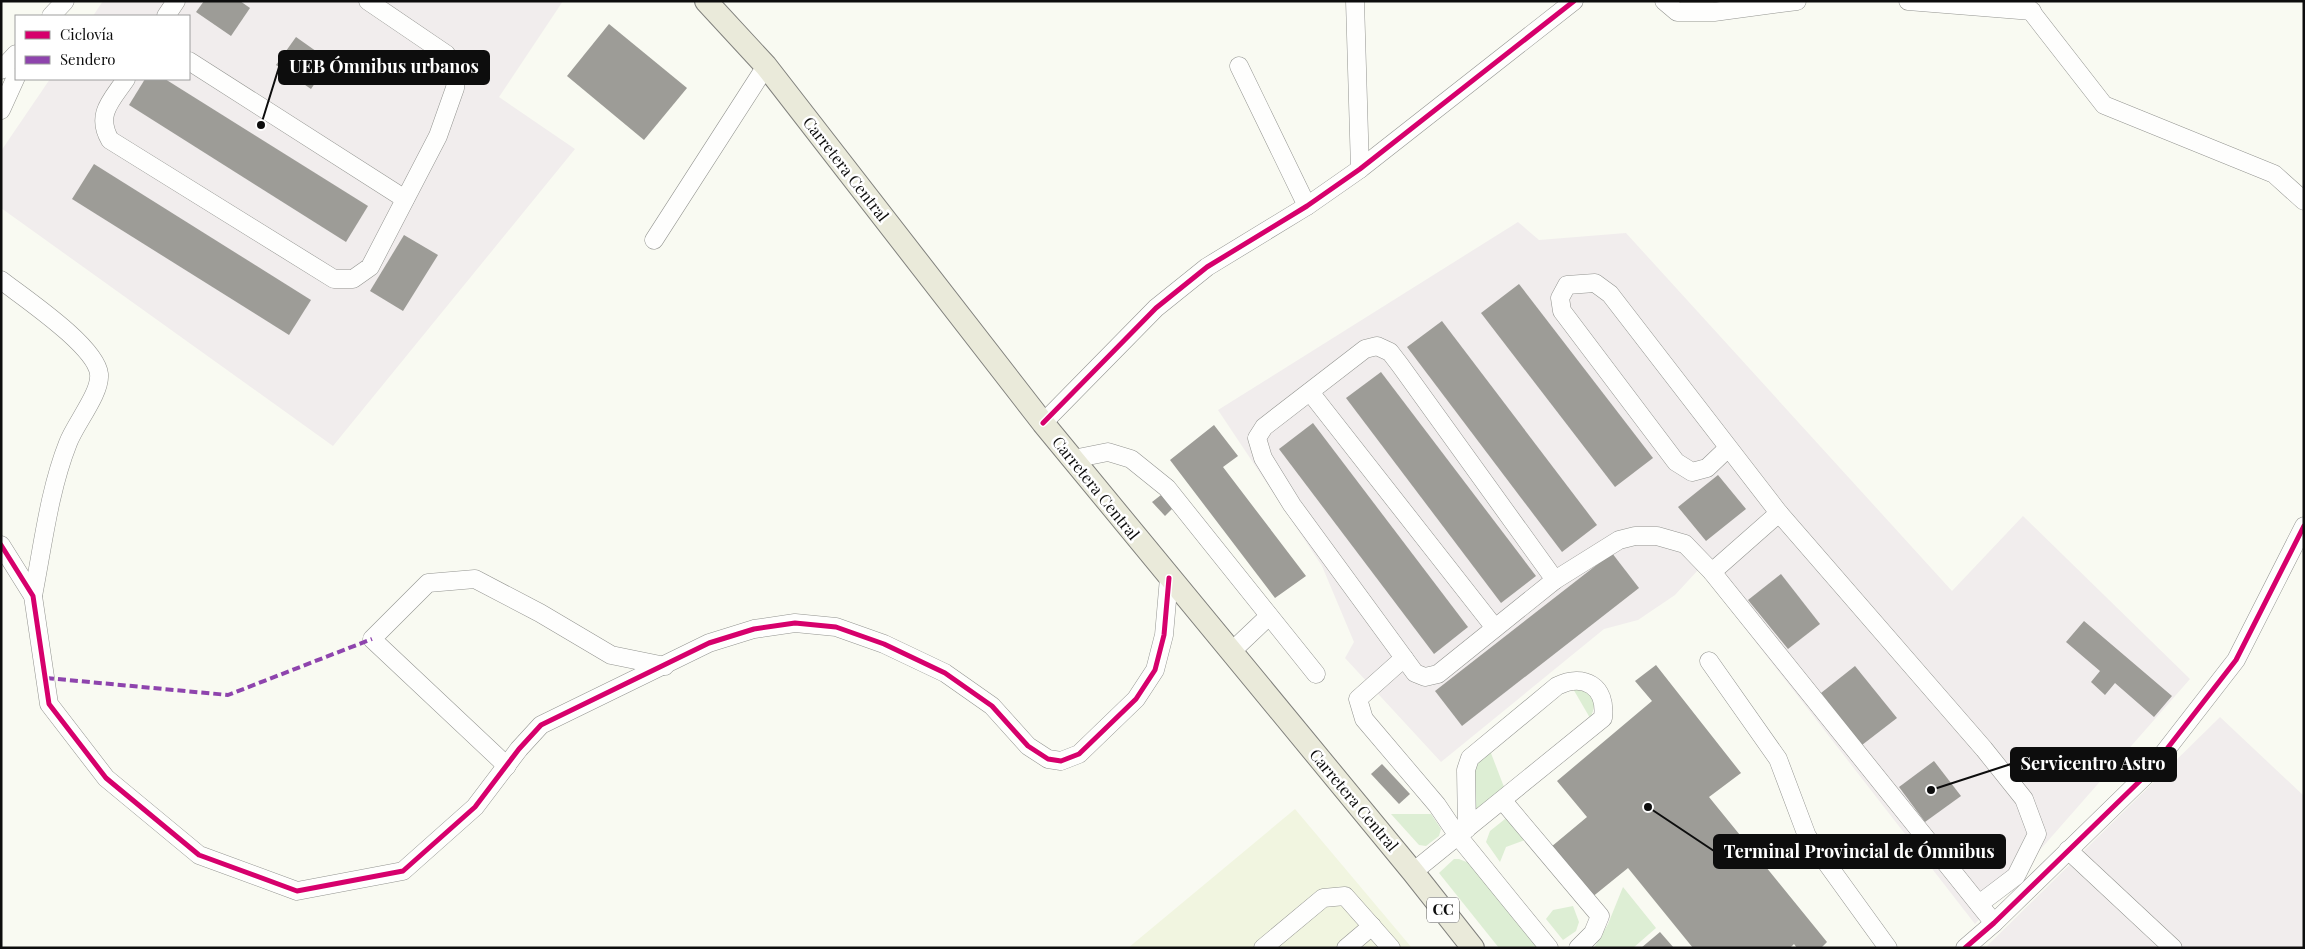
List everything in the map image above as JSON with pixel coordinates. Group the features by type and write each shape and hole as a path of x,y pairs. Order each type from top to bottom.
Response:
{"main road":[{"name":"Carretera Central","path":"706,1 766,66 1042,423 1074,458 1169,578 1413,872 1472,948"}],"street":[{"path":"52,15 65,1"},
{"path":"167,15 176,1"},
{"path":"125,80 104,112 103,127 110,140 334,279 353,279 370,267 438,136 455,88 457,70 446,54 368,1"},
{"path":"1355,1 1360,169"},
{"path":"1042,423 1156,308 1207,267 1307,206 1360,169 1574,1"},
{"path":"1664,1 1677,12 1714,12 1797,1"},
{"path":"1908,1 2028,6 2104,104 2274,174 2304,202"},
{"path":"1,70 15,55"},
{"path":"190,61 406,199"},
{"path":"654,240 766,66"},
{"path":"1240,66 1307,206"},
{"path":"1,110 15,79"},
{"path":"1,280 90,353 99,373 97,386 68,441 59,468 33,596 49,704 106,778 199,855 297,891 403,871 475,807 540,725 709,643 754,629 795,623 836,627 884,644 945,673 992,706 1028,746 1048,759 1061,761 1079,754 1130,706 1155,670 1164,635 1169,578"},
{"path":"1728,448 1707,468 1692,472 1676,462 1562,311 1560,298 1567,285 1595,284 1610,294 1779,513 1984,749 2024,799 2037,834 2016,876 1978,904"},
{"path":"1555,580 1390,352 1377,346 1365,349 1264,427 1257,438 1263,458 1292,505 1415,673 1426,677 1438,674 1555,580 1619,540 1635,536 1657,536 1685,544 1712,572 1994,923"},
{"path":"1310,392 1495,628"},
{"path":"1074,458 1108,452 1131,459 1167,488 1316,674"},
{"path":"1712,572 1779,513"},
{"path":"1965,948 1994,923 2149,772 2236,660 2304,526"},
{"path":"1,546 33,596"},
{"path":"507,766 372,638 428,582 475,579 540,613 612,656 665,666"},
{"path":"1231,652 1269,616"},
{"path":"1404,658 1358,699 1364,719 1437,805 1463,832 1549,948"},
{"path":"1709,661 1778,759 1807,836 1888,948"},
{"path":"1413,872 1504,801 1603,718 1605,705 1601,694 1581,680 1571,680 1557,686 1470,758 1466,770 1463,832"},
{"path":"1504,801 1600,916 1593,933 1578,948"},
{"path":"2068,850 2173,948"},
{"path":"1264,948 1323,898 1345,896 1391,948"},
{"path":"1346,948 1372,926"}],"shaded area":[{"path":"103,1 563,1 499,97 575,149 333,446 1,208 1,151 49,80 190,80 190,15 94,15"},
{"path":"1518,222 1539,240 1626,233 1952,591 2023,516 2190,679 1975,924 1699,569 1675,595 1638,620 1604,629 1441,762 1345,658 1354,642 1322,566 1218,410"},
{"path":"2220,717 2304,796 2304,948 1985,948"}],"green space":[{"path":"1572,687 1584,691 1592,697 1594,706 1590,718"},
{"path":"1489,748 1504,787 1475,812 1475,767"},
{"path":"1295,809 1412,948 1128,948"},
{"path":"1391,814 1431,814 1441,829 1439,836 1426,846 1419,845"},
{"path":"1505,819 1511,821 1525,840 1506,847 1500,862 1486,842 1490,831"},
{"path":"1454,859 1469,863 1538,948 1499,948 1439,873"},
{"path":"1623,887 1656,928 1633,948 1594,948 1608,924"},
{"path":"1573,906 1579,922 1576,931 1563,940 1546,919 1553,910"}],"building":[{"path":"204,1 240,1 250,8 231,36 196,12"},
{"path":"609,24 687,88 644,140 567,76"},
{"path":"296,37 330,61 311,89 276,65"},
{"path":"144,80 167,80 368,206 346,242 129,105"},
{"path":"94,164 311,300 289,335 72,199"},
{"path":"404,235 438,255 403,311 370,291"},
{"path":"1519,284 1653,458 1615,487 1481,313"},
{"path":"1442,321 1597,525 1562,552 1407,347"},
{"path":"1381,372 1536,576 1501,603 1346,398"},
{"path":"1313,423 1468,627 1434,654 1279,449"},
{"path":"1214,425 1238,456 1223,467 1306,576 1275,598 1170,460"},
{"path":"1718,475 1746,509 1706,541 1678,507"},
{"path":"1161,495 1173,508 1165,516 1152,502"},
{"path":"1612,553 1639,588 1462,726 1435,691"},
{"path":"1781,574 1820,624 1788,649 1748,600"},
{"path":"2084,621 2172,696 2154,717 2115,683 2105,695 2091,682 2100,671 2066,642"},
{"path":"1656,665 1741,773 1709,797 1827,942 1821,948 1797,948 1794,944 1790,948 1693,948 1628,868 1591,898 1551,847 1587,817 1557,781 1652,701 1635,681"},
{"path":"1855,666 1897,718 1862,745 1821,693"},
{"path":"1934,761 1961,796 1925,822 1899,787"},
{"path":"1382,764 1410,794 1399,804 1371,774"},
{"path":"1660,932 1674,948 1641,948"}],"marked path":[{"path":"46,678 228,695 372,639"}],"cycle path":[{"path":"1043,423 1156,308 1207,267 1307,206 1360,169 1574,1"},
{"path":"1965,948 1994,923 2149,772 2236,660 2304,526"},
{"path":"1,545 33,596 49,704 106,778 199,855 297,891 403,871 475,807 519,749 541,725 709,643 754,629 795,623 836,627 884,644 945,673 992,706 1028,746 1048,759 1061,761 1079,754 1136,699 1155,670 1164,635 1169,578"}],"place":[{"name":"UEB Ómnibus urbanos","path":"261,125"},
{"name":"Servicentro Astro","path":"1931,790"},
{"name":"Terminal Provincial de Ómnibus","path":"1648,807"}]}
